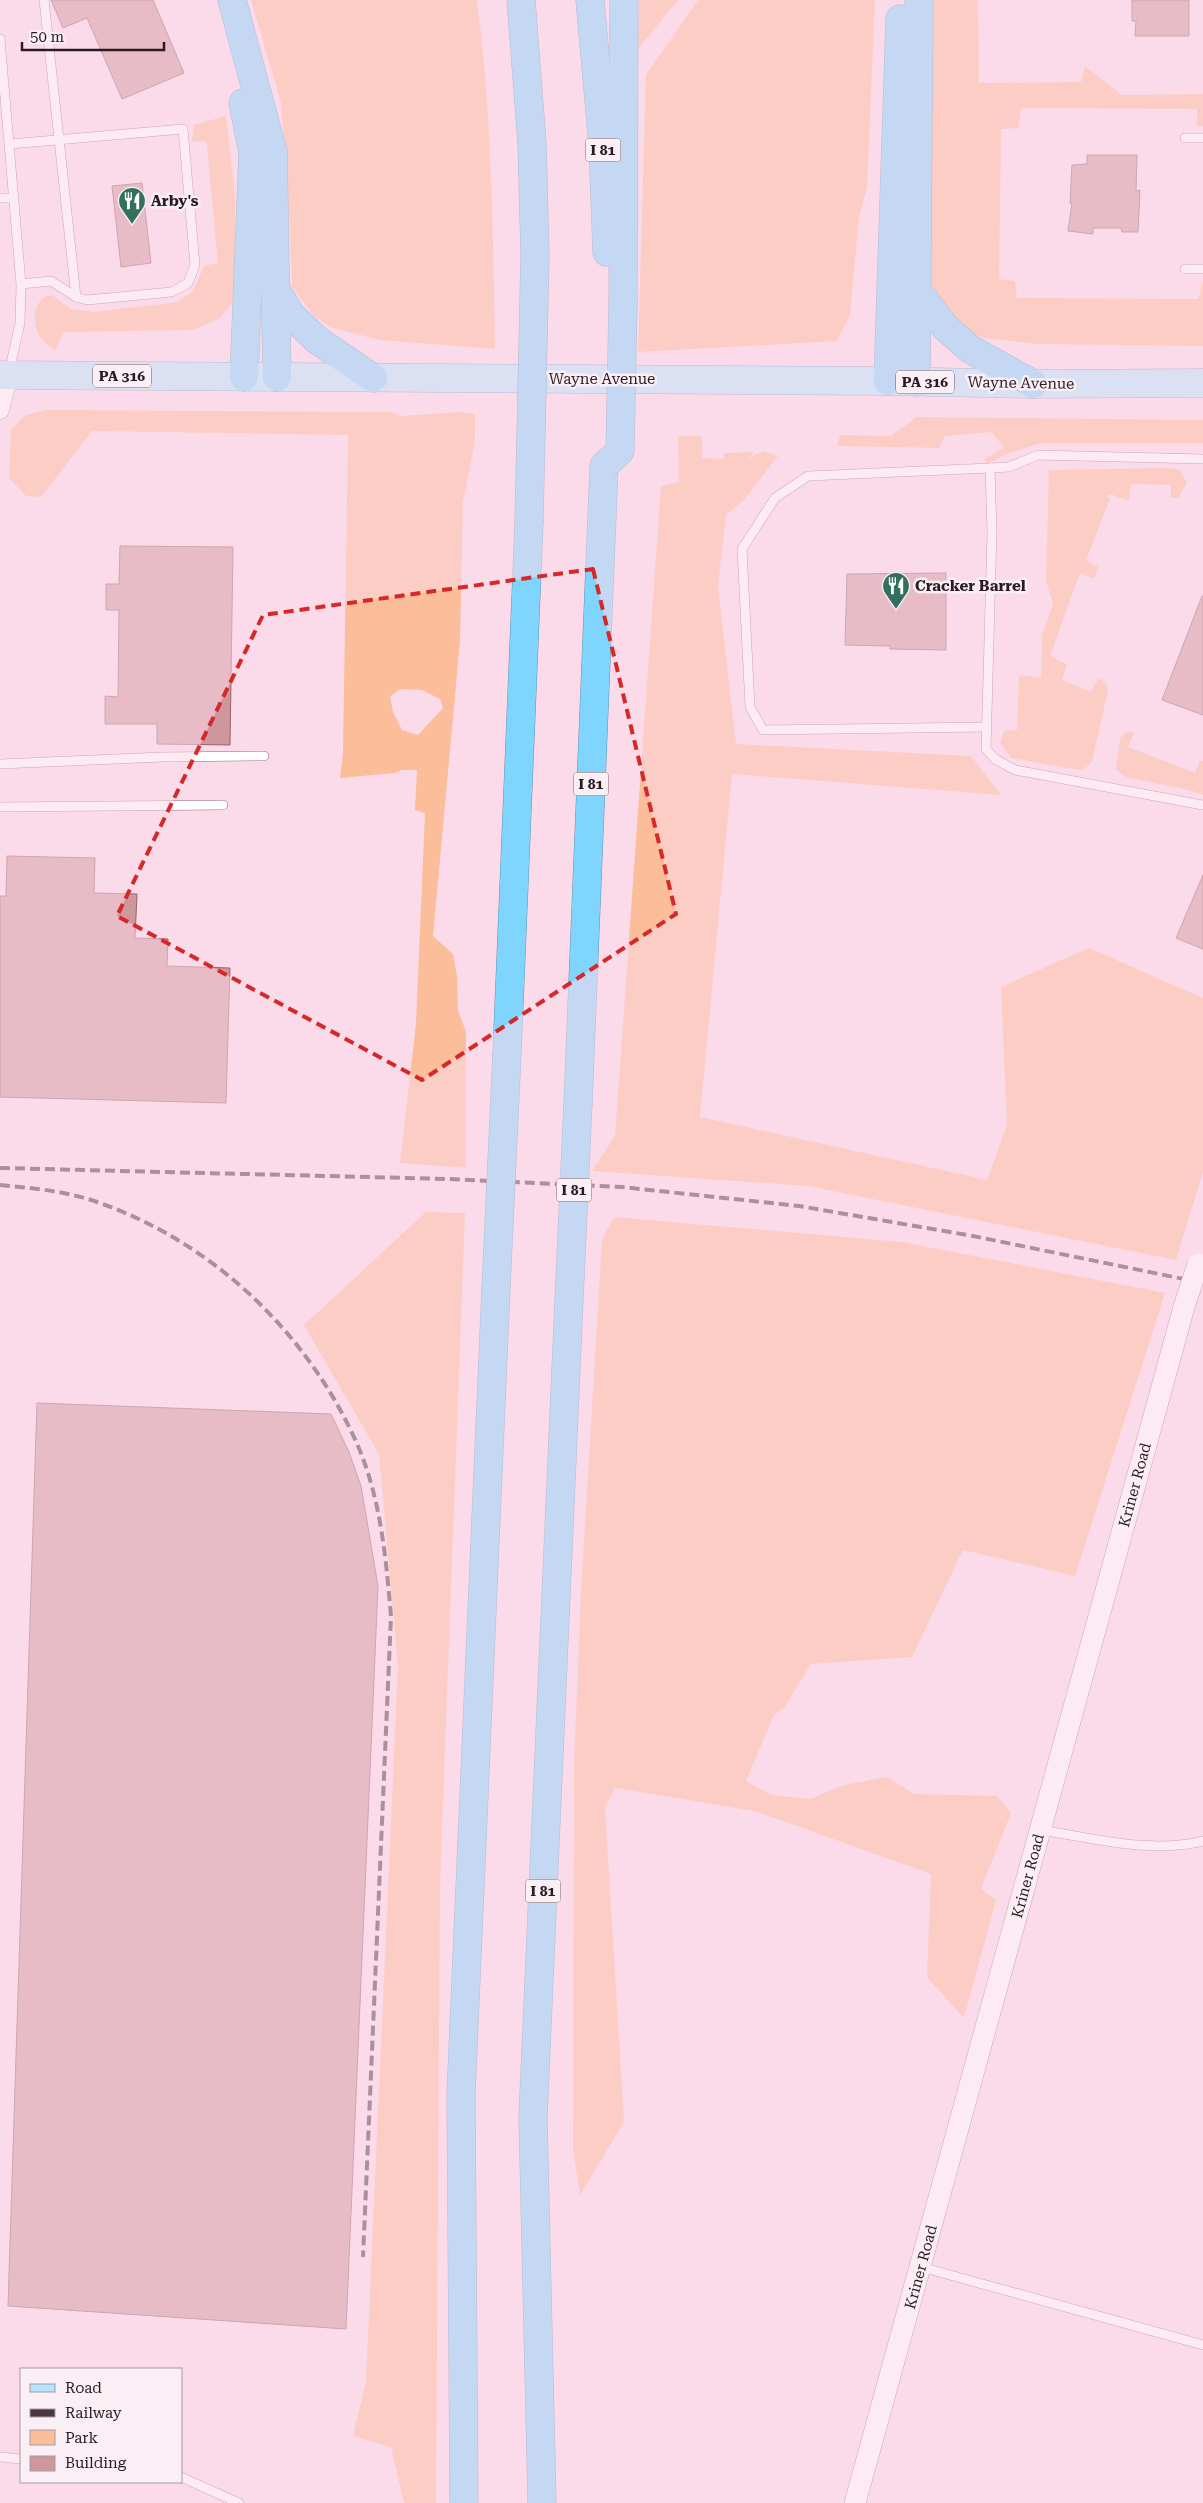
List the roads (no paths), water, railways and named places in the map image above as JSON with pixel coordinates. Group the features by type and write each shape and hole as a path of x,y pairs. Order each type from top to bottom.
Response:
{"highway":[{"path":"217,0 231,47 253,153 244,377"},
{"path":"232,0 273,152 277,378"},
{"path":"464,2503 461,2094 529,523 535,255 532,143 521,0"},
{"name":"I 81","path":"542,2503 533,2117 604,466 616,302 590,0"},
{"path":"616,302 624,0"},
{"path":"888,381 901,0"},
{"path":"916,382 919,0"},
{"path":"275,288 291,315 317,340 373,378"},
{"path":"916,289 945,327 970,349 1033,384"}],"main road":[{"name":"Wayne Avenue","path":"4,375 888,381 1033,384 1203,383"}],"street":[{"path":"0,410 4,375"},
{"name":"Kriner Road","path":"855,2503 1184,1307 1200,1257"}],"lane":[{"path":"44,0 76,297"},
{"path":"0,39 20,284 20,323 4,375"},
{"path":"10,144 183,128 195,265 188,283 172,292 87,300 76,297 51,281 20,284"},
{"path":"1185,138 1203,138"},
{"path":"0,198 14,198"},
{"path":"1185,269 1203,269"},
{"path":"987,727 763,730 750,707 742,549 775,498 808,476 1009,467 1038,455 1203,459"},
{"path":"990,468 992,532 986,749 995,759 1015,770 1203,805"},
{"path":"0,764 162,757 264,756"},
{"path":"0,807 223,804"},
{"path":"1040,1830 1134,1844 1181,1846 1203,1841"},
{"path":"921,2267 1203,2344"},
{"path":"0,2457 20,2459"},
{"path":"182,2477 239,2503"}],"railway":[{"path":"0,1168 449,1179 622,1187 799,1206 973,1236 1203,1283"},
{"path":"0,1185 61,1193 97,1202 140,1219 180,1241 218,1267 253,1297 284,1330 313,1366 337,1405 366,1466 381,1530 391,1616 363,2257"}],"place":[{"name":"Arby's","path":"132,225"},
{"name":"Cracker Barrel","path":"896,610"}]}
